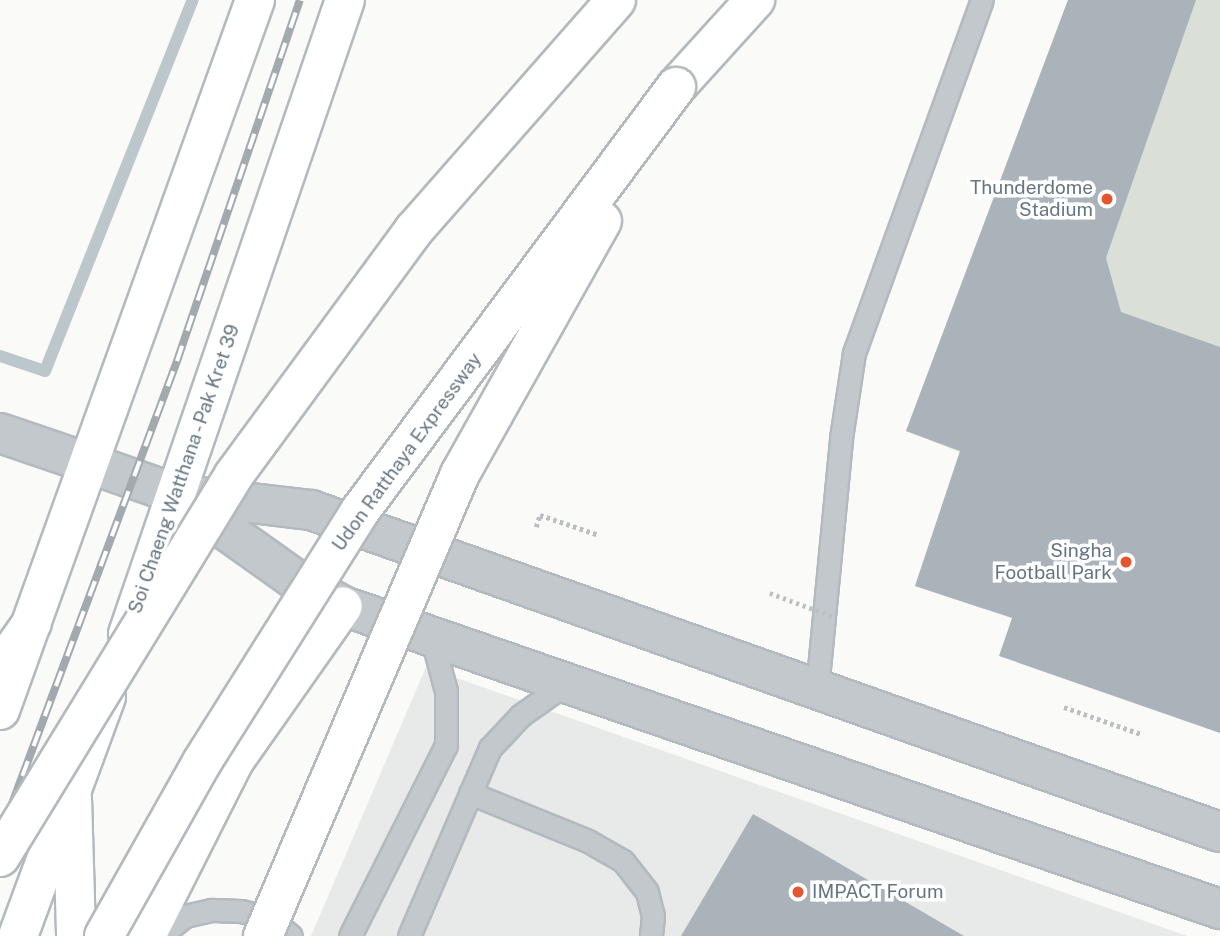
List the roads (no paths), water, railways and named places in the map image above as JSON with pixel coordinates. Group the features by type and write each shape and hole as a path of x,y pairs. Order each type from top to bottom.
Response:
{"main road":[{"path":"0,710 256,0"},
{"name":"Soi Chaeng Watthana - Pak Kret 39","path":"18,936 72,798 345,0"},
{"path":"0,857 234,475 414,230 615,0"},
{"name":"Udon Ratthaya Expressway","path":"104,936 202,762 360,511 676,87 755,0"},
{"path":"263,936 460,474 676,87"},
{"path":"146,936 234,761 343,606"},
{"path":"0,668 32,623"},
{"path":"72,798 76,936"}],"street":[{"path":"0,433 176,494 312,510 1220,832"},
{"path":"176,494 293,579 343,606 570,681 1220,909"}],"lane":[{"path":"817,689 840,450 854,353 982,0"},
{"path":"350,936 446,746 446,691 431,635"},
{"path":"409,936 490,748 503,732 570,681"},
{"path":"470,793 588,841 623,861 647,892 653,916 651,936"},
{"path":"160,936 185,916 212,910 241,911 269,918 291,936"}],"waterway":[{"path":"0,356 45,371 193,0"}],"railway":[{"path":"0,836 177,361 300,0"}],"place":[{"name":"Thunderdome Stadium","path":"1107,199"},
{"name":"Singha Football Park","path":"1126,562"},
{"name":"IMPACT Forum","path":"798,892"}]}
